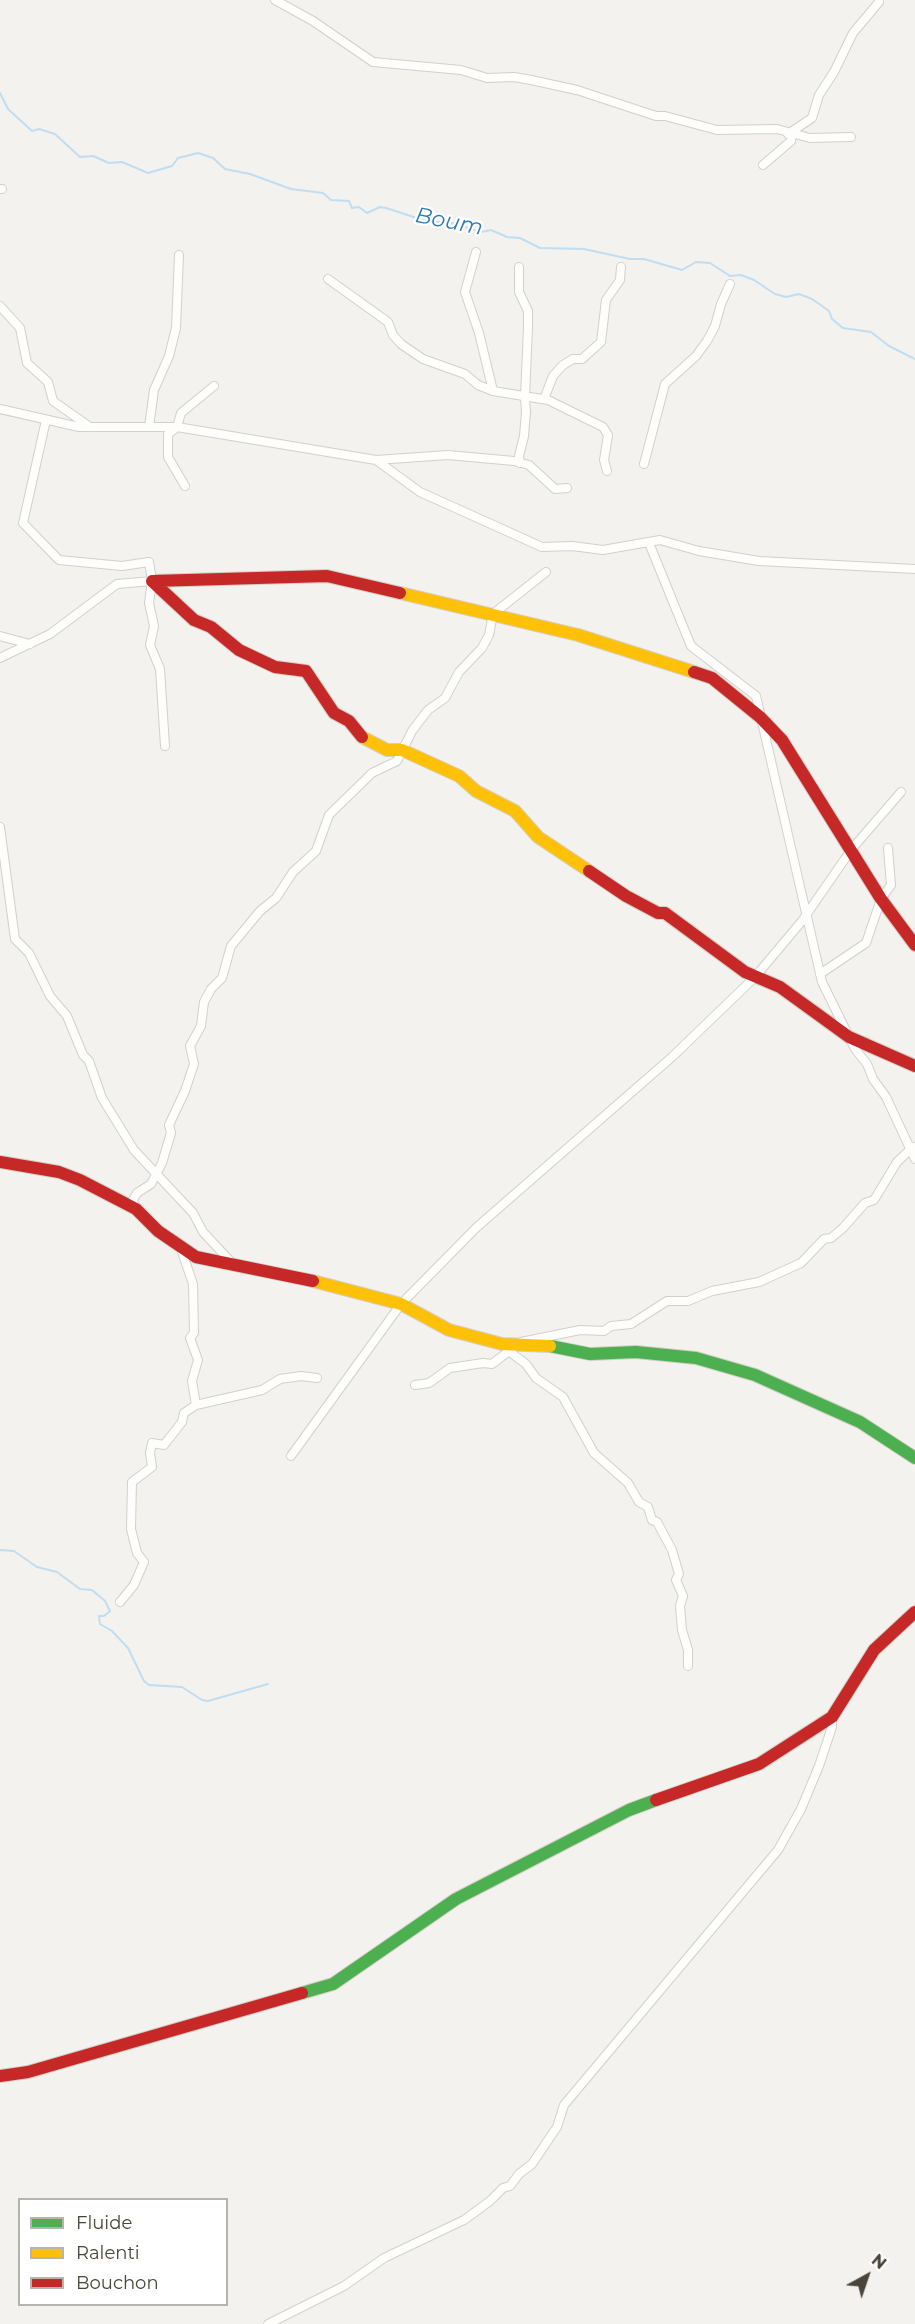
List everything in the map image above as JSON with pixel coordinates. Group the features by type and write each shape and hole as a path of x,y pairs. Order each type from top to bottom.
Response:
{"street":[{"path":"275,0 313,21 373,62 461,70 487,78 514,77 577,90 656,116 664,116 709,129 777,129 810,138 851,136"},
{"path":"790,134 812,118 819,95 834,72 853,33 879,2"},
{"path":"763,165 791,141 790,134"},
{"path":"476,252 465,292 479,333 493,391"},
{"path":"149,427 154,390 169,356 176,328 180,255"},
{"path":"519,267 519,292 528,311 526,412 519,456 520,463"},
{"path":"544,399 548,384 558,370 573,359 582,358 601,342 606,300 620,280 621,267"},
{"path":"328,279 388,322 393,335 401,344 423,359 465,374 478,385 493,391 544,399 603,427 608,435 604,460 607,471"},
{"path":"644,464 665,384 696,356 707,340 715,326 730,284"},
{"path":"0,306 20,328 27,363 48,382 53,401 90,427"},
{"path":"185,486 168,457 168,434 177,427 181,413 214,386"},
{"path":"0,409 90,427 177,427 376,460 448,455 520,463 529,465 555,489 567,488"},
{"path":"46,420 23,523 59,560 122,566 148,562 152,581 149,603 154,626 150,645 160,669 165,746"},
{"path":"376,460 420,492 542,547 572,546 603,550 660,540 699,551 759,561 915,569"},
{"path":"649,543 691,646 756,696 820,974 849,1037 886,1097 913,1148 915,1159"},
{"path":"136,1209 133,1200 142,1188 151,1184 171,1134 169,1125 185,1091 194,1064 190,1046 201,1026 204,1002 211,989 222,978 231,946 260,911 276,898 293,872 316,851 329,814 372,773 397,761 412,731 428,710 445,698 459,672 482,648 489,635 493,614 546,573"},
{"path":"0,658 50,634 117,584 289,575 327,576 600,641 712,678 760,717 782,740 881,899 915,945"},
{"path":"152,581 194,620 220,632 239,650 275,667 306,671 334,713 349,721 364,739 387,750 402,750 441,765 459,776 476,791 515,811 538,837 626,896 658,913 665,913 755,976 788,993 849,1037 915,1066"},
{"path":"0,636 30,644"},
{"path":"291,1456 401,1304 477,1227 672,1057 755,976 807,914 850,850 901,792"},
{"path":"0,827 15,939 29,953 50,996 67,1016 110,1113 141,1159 193,1213 203,1232 234,1265"},
{"path":"820,974 866,944 881,899 891,885 888,848"},
{"path":"415,1385 429,1383 450,1368 483,1363 492,1364 513,1348 580,1330 604,1330 611,1326 631,1324 667,1301 688,1301 712,1291 759,1282 801,1263 824,1239 831,1238 843,1228 865,1203 874,1200 897,1162 913,1148"},
{"path":"0,1162 58,1172 80,1180 136,1209 196,1257 327,1284 401,1304 449,1330 513,1348 540,1344 590,1354 636,1352 696,1358 755,1375 824,1405 860,1422 915,1458"},
{"path":"180,1246 193,1284 194,1333 190,1338 198,1360 192,1380 196,1405"},
{"path":"513,1348 536,1378 563,1397 594,1453 628,1483 639,1502 648,1507 652,1520 657,1522 672,1550 679,1574 676,1580 683,1596 680,1606 682,1630 688,1650 688,1666"},
{"path":"120,1602 134,1585 144,1562 137,1553 131,1529 132,1482 152,1467 150,1453 152,1443 164,1444 183,1422 184,1413 196,1405 223,1401 262,1390 280,1379 301,1376 317,1378"},
{"path":"0,2076 28,2072 333,1984 456,1899 629,1810 759,1764 832,1717 874,1650 914,1610"},
{"path":"268,2324 344,2286 384,2258 464,2220 490,2201 503,2188 510,2186 519,2174 532,2164 557,2127 564,2105 778,1850 797,1816 819,1766 832,1727 832,1717"}],"waterway":[{"name":"Boum","path":"0,93 8,109 32,131 39,129 55,134 80,157 93,156 109,163 122,162 148,173 172,166 178,158 198,153 213,158 225,169 250,174 291,189 323,193 331,200 349,201 352,208 359,207 367,213 380,207 386,208 429,222 449,222 481,232 491,230 507,237 520,238 540,248 584,249 630,259 644,259 682,270 696,262 710,263 730,276 741,275 754,280 775,294 786,297 799,294 812,299 829,311 832,319 843,328 871,332 889,346 915,359"},
{"path":"0,1550 14,1551 37,1567 57,1572 80,1589 92,1590 105,1601 110,1611 104,1616 99,1616 100,1624 112,1631 128,1648 144,1681 149,1685 182,1687 202,1700 208,1701 268,1684"}],"traffic: fast":[{"path":"550,1346 590,1354 636,1352 696,1358 755,1375 860,1422 915,1458"},
{"path":"302,1993 333,1984 456,1899 629,1810 656,1800"}],"traffic: slow":[{"path":"400,593 578,635 694,672"},
{"path":"362,737 387,750 402,750 459,776 476,791 515,811 538,837 589,871"},
{"path":"313,1281 401,1304 449,1330 502,1344 550,1346"}],"traffic: jam":[{"path":"362,737 349,721 334,713 306,671 275,667 239,650 211,627 194,620 152,581 327,576 400,593"},
{"path":"694,672 712,678 760,717 782,740 881,899 915,945"},
{"path":"589,871 626,896 658,913 665,913 745,972 780,987 849,1037 915,1066"},
{"path":"0,1162 59,1172 80,1180 136,1209 158,1231 196,1257 313,1281"},
{"path":"656,1800 759,1764 832,1717 874,1650 915,1612"},
{"path":"0,2076 28,2072 302,1993"}]}
